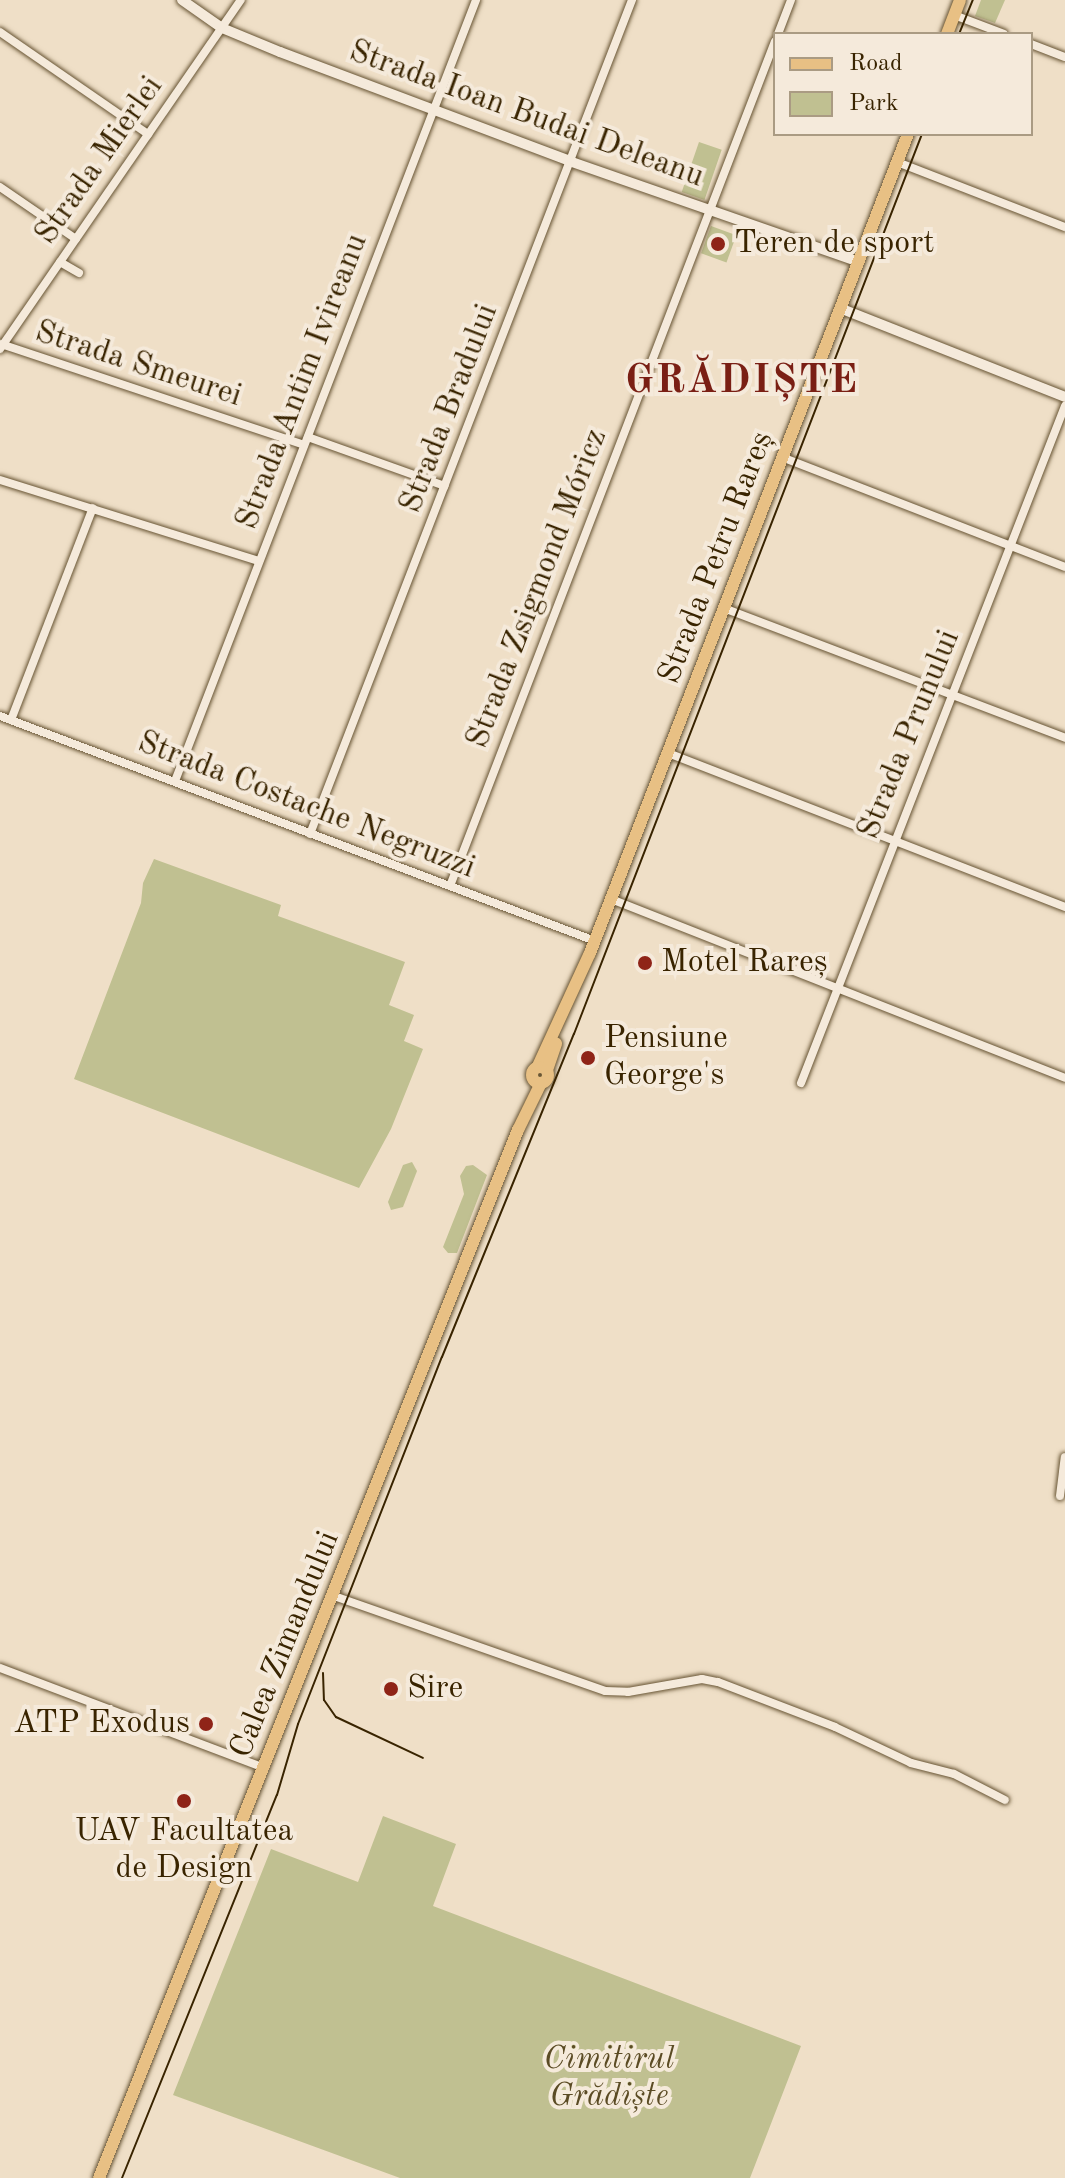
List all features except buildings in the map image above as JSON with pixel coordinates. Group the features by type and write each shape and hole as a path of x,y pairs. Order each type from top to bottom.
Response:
{"main road":[{"path":"948,32 960,0"},
{"name":"Strada Petru Rareș","path":"570,999 726,609 907,136"},
{"name":"Calea Zimandului","path":"99,2178 334,1596 537,1081 547,1078 542,1068 570,999"}],"street":[{"name":"Strada Ioan Budai Deleanu","path":"182,0 222,28 572,162 859,262"},
{"name":"Strada Mierlei","path":"1,346 241,0"},
{"name":"Strada Antim Ivireanu","path":"175,781 476,0"},
{"name":"Strada Bradului","path":"310,834 632,0"},
{"path":"779,32 791,0"},
{"path":"954,15 999,32"},
{"path":"0,32 148,134"},
{"path":"1033,45 1065,57"},
{"name":"Strada Zsigmond Móricz","path":"450,886 773,46"},
{"path":"897,162 1065,227"},
{"path":"0,187 76,239"},
{"path":"60,262 79,273"},
{"path":"842,309 1065,397"},
{"name":"Strada Smeurei","path":"1,346 445,486"},
{"name":"Strada Prunului","path":"801,1083 1065,406"},
{"path":"784,458 1065,567"},
{"path":"0,480 258,561"},
{"path":"11,720 93,508"},
{"path":"726,609 1065,738"},
{"name":"Strada Costache Negruzzi","path":"0,716 595,941"},
{"path":"668,753 1065,907"},
{"path":"611,899 1065,1078"},
{"path":"1060,1496 1065,1457"},
{"path":"334,1596 605,1691 628,1692 702,1679 718,1682 835,1727 911,1763 954,1774 1005,1800"},
{"path":"0,1668 265,1768"}],"green space":[{"path":"981,0 1005,0 995,23 975,16"},
{"path":"699,142 722,150 704,200 682,192"},
{"name":"Teren de sport","path":"711,226 736,235 726,262 701,253"},
{"path":"154,859 281,905 278,916 405,962 389,1005 414,1015 404,1041 423,1049 391,1129 359,1188 74,1079 141,903 143,883"},
{"path":"412,1162 417,1171 403,1207 391,1210 388,1202 403,1165"},
{"path":"473,1165 487,1175 457,1253 448,1253 443,1247 464,1194 460,1176 466,1166"},
{"name":"Cimitirul Grădiște","path":"383,1816 456,1844 433,1906 801,2046 750,2178 400,2178 173,2095 271,1849 358,1882"}],"tram line":[{"path":"960,32 973,0"},
{"path":"122,2178 277,1795 298,1724 442,1357 574,1034 921,136"},
{"path":"323,1673 324,1700 336,1717 423,1758"}],"place":[{"name":"Teren de sport","path":"718,244"},
{"name":"Motel Rareș","path":"645,963"},
{"name":"Pensiune George's","path":"588,1058"},
{"name":"Sire","path":"391,1689"},
{"name":"ATP Exodus","path":"206,1724"},
{"name":"UAV Facultatea de Design","path":"184,1801"}],"district":[{"name":"GRĂDIȘTE","path":"742,382"}]}
